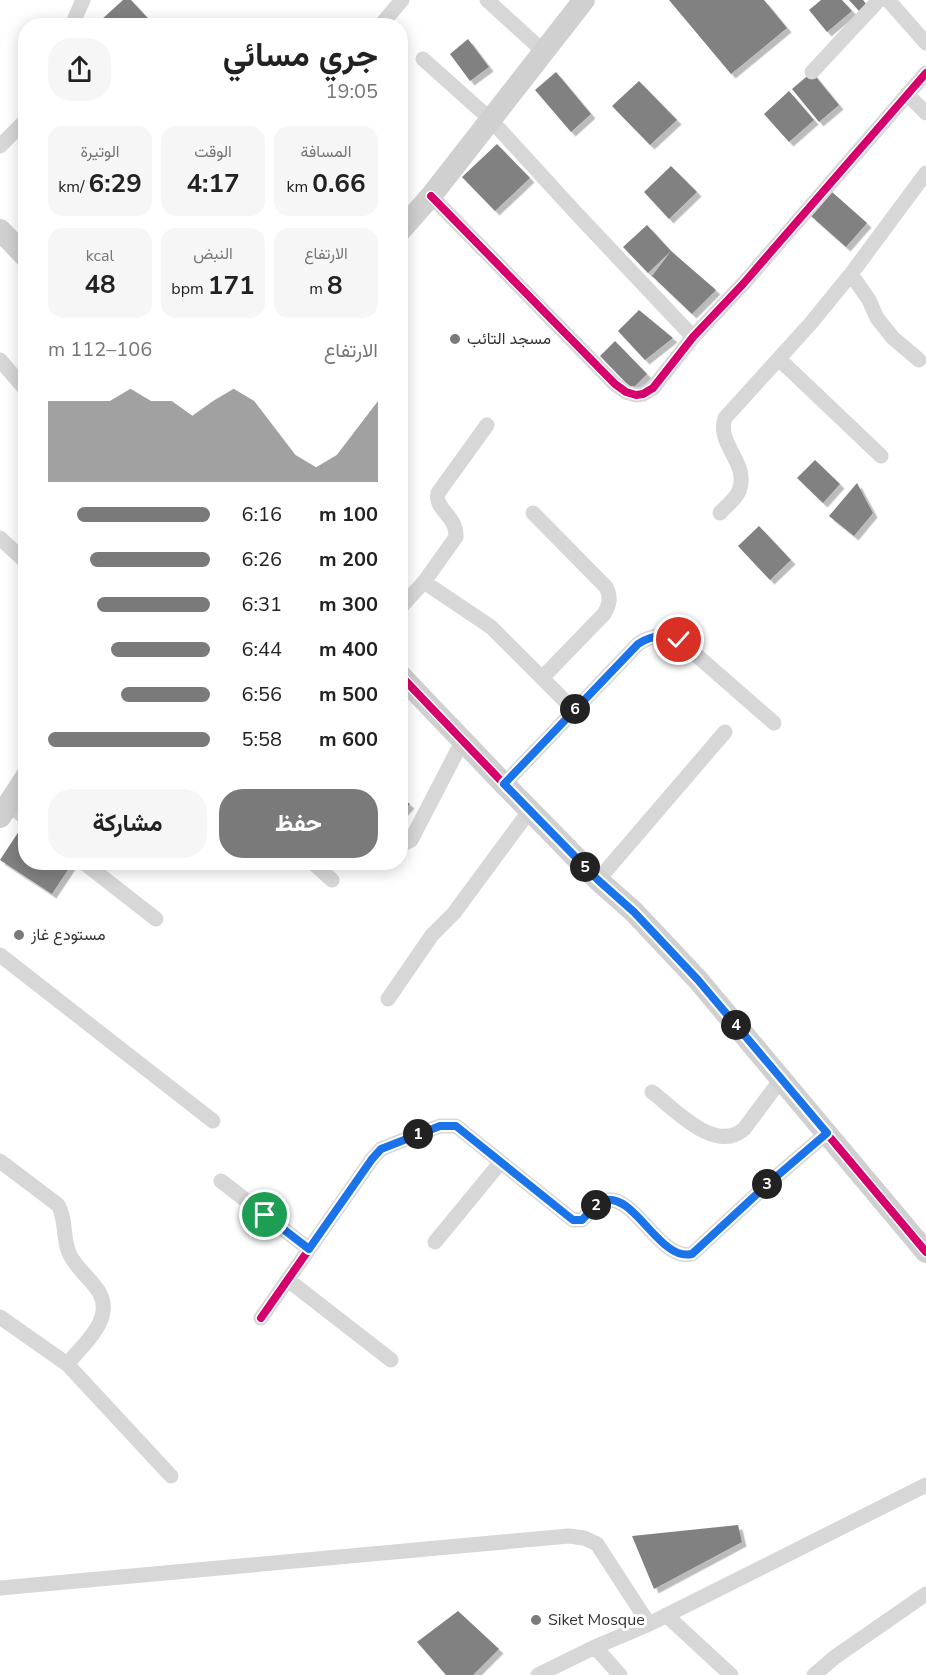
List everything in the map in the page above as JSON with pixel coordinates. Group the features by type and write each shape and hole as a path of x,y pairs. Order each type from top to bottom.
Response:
{"street":[{"path":"75,18 83,0"},
{"path":"387,18 402,0"},
{"path":"487,0 543,51"},
{"path":"408,222 431,196 584,0"},
{"path":"812,72 879,0"},
{"path":"895,3 926,43"},
{"path":"423,59 490,119 693,337"},
{"path":"431,196 615,384 626,393 643,394 653,388 693,337 743,284 926,73"},
{"path":"907,94 926,113"},
{"path":"0,146 18,128"},
{"path":"720,513 738,493 741,482 741,469 723,433 725,418 851,274 926,173"},
{"path":"0,230 18,249"},
{"path":"851,274 869,300 877,318 893,338 919,360"},
{"path":"779,359 881,456"},
{"path":"0,360 18,381"},
{"path":"408,599 424,582 456,537 454,523 438,503 438,493 487,425"},
{"path":"533,513 606,587 610,595 609,606 604,614 542,678"},
{"path":"0,538 18,555"},
{"path":"424,582 478,617 574,710"},
{"path":"504,784 638,644 653,637 669,636 679,640 774,723"},
{"path":"408,683 698,980 924,1244"},
{"path":"598,880 725,732"},
{"path":"408,842 411,840 463,741"},
{"path":"11,813 18,796"},
{"path":"387,999 432,935 454,913 530,810"},
{"path":"93,870 156,919"},
{"path":"321,870 332,880"},
{"path":"0,955 213,1121"},
{"path":"652,1092 703,1131 725,1138 736,1136 744,1129 782,1078"},
{"path":"261,1318 381,1149 440,1126 456,1126 573,1220 582,1220 593,1207 603,1201 612,1200 623,1205 669,1248 685,1256 692,1254 827,1133"},
{"path":"0,1161 62,1210 66,1244 70,1256 99,1291 104,1302 104,1313 96,1330 67,1364"},
{"path":"435,1242 500,1163"},
{"path":"221,1181 309,1249"},
{"path":"288,1280 391,1360"},
{"path":"0,1317 67,1364 171,1476"},
{"path":"538,1675 595,1647 650,1624 926,1485"},
{"path":"0,1588 569,1536 584,1538 597,1544 650,1624"},
{"path":"814,1675 926,1594"},
{"path":"666,1615 731,1675"},
{"path":"595,1647 620,1675"}],"building":[{"path":"123,0 131,0 148,18 103,18"},
{"path":"669,0 764,0 787,28 731,74"},
{"path":"821,0 842,0 852,11 827,32 809,10"},
{"path":"849,0 863,0 867,5 860,12"},
{"path":"468,39 489,67 470,81 450,54"},
{"path":"556,72 591,114 571,132 535,90"},
{"path":"812,72 839,105 819,122 792,89"},
{"path":"639,81 677,120 650,145 612,106"},
{"path":"789,91 814,120 789,142 764,114"},
{"path":"497,144 530,178 495,211 462,177"},
{"path":"671,166 697,192 669,219 644,192"},
{"path":"832,192 867,223 846,247 811,216"},
{"path":"647,225 671,251 648,273 623,247"},
{"path":"671,251 716,290 692,314 652,276"},
{"path":"639,310 673,338 645,360 618,331"},
{"path":"615,341 647,374 632,389 600,356"},
{"path":"815,460 840,484 823,503 797,478"},
{"path":"857,483 873,513 854,536 829,516"},
{"path":"759,526 791,560 770,580 738,546"},
{"path":"18,833 18,870 68,870 52,894 0,860"},
{"path":"738,1525 742,1542 654,1589 632,1536"},
{"path":"458,1611 499,1649 473,1675 446,1675 417,1642"}],"cycle path":[{"path":"431,196 615,384 626,392 636,395 643,394 653,388 693,337 743,284 926,73"},
{"path":"408,683 698,980 926,1252"},
{"path":"261,1318 381,1149 440,1126 456,1126 573,1220 582,1220 603,1201 614,1200 625,1206 669,1248 680,1254 692,1254 827,1133"}],"place":[{"name":"مسجد التائب","path":"455,339"},
{"name":"مستودع غاز","path":"19,935"},
{"name":"Siket Mosque","path":"536,1620"}],"route":[{"path":"265,1215 309,1249 381,1149 440,1126 449,1125 456,1126 573,1220 582,1220 593,1207 603,1201 612,1200 623,1205 669,1248 685,1256 692,1254 827,1133 698,980 634,912 598,880 504,784 638,644 644,640 661,636 679,640"}]}
